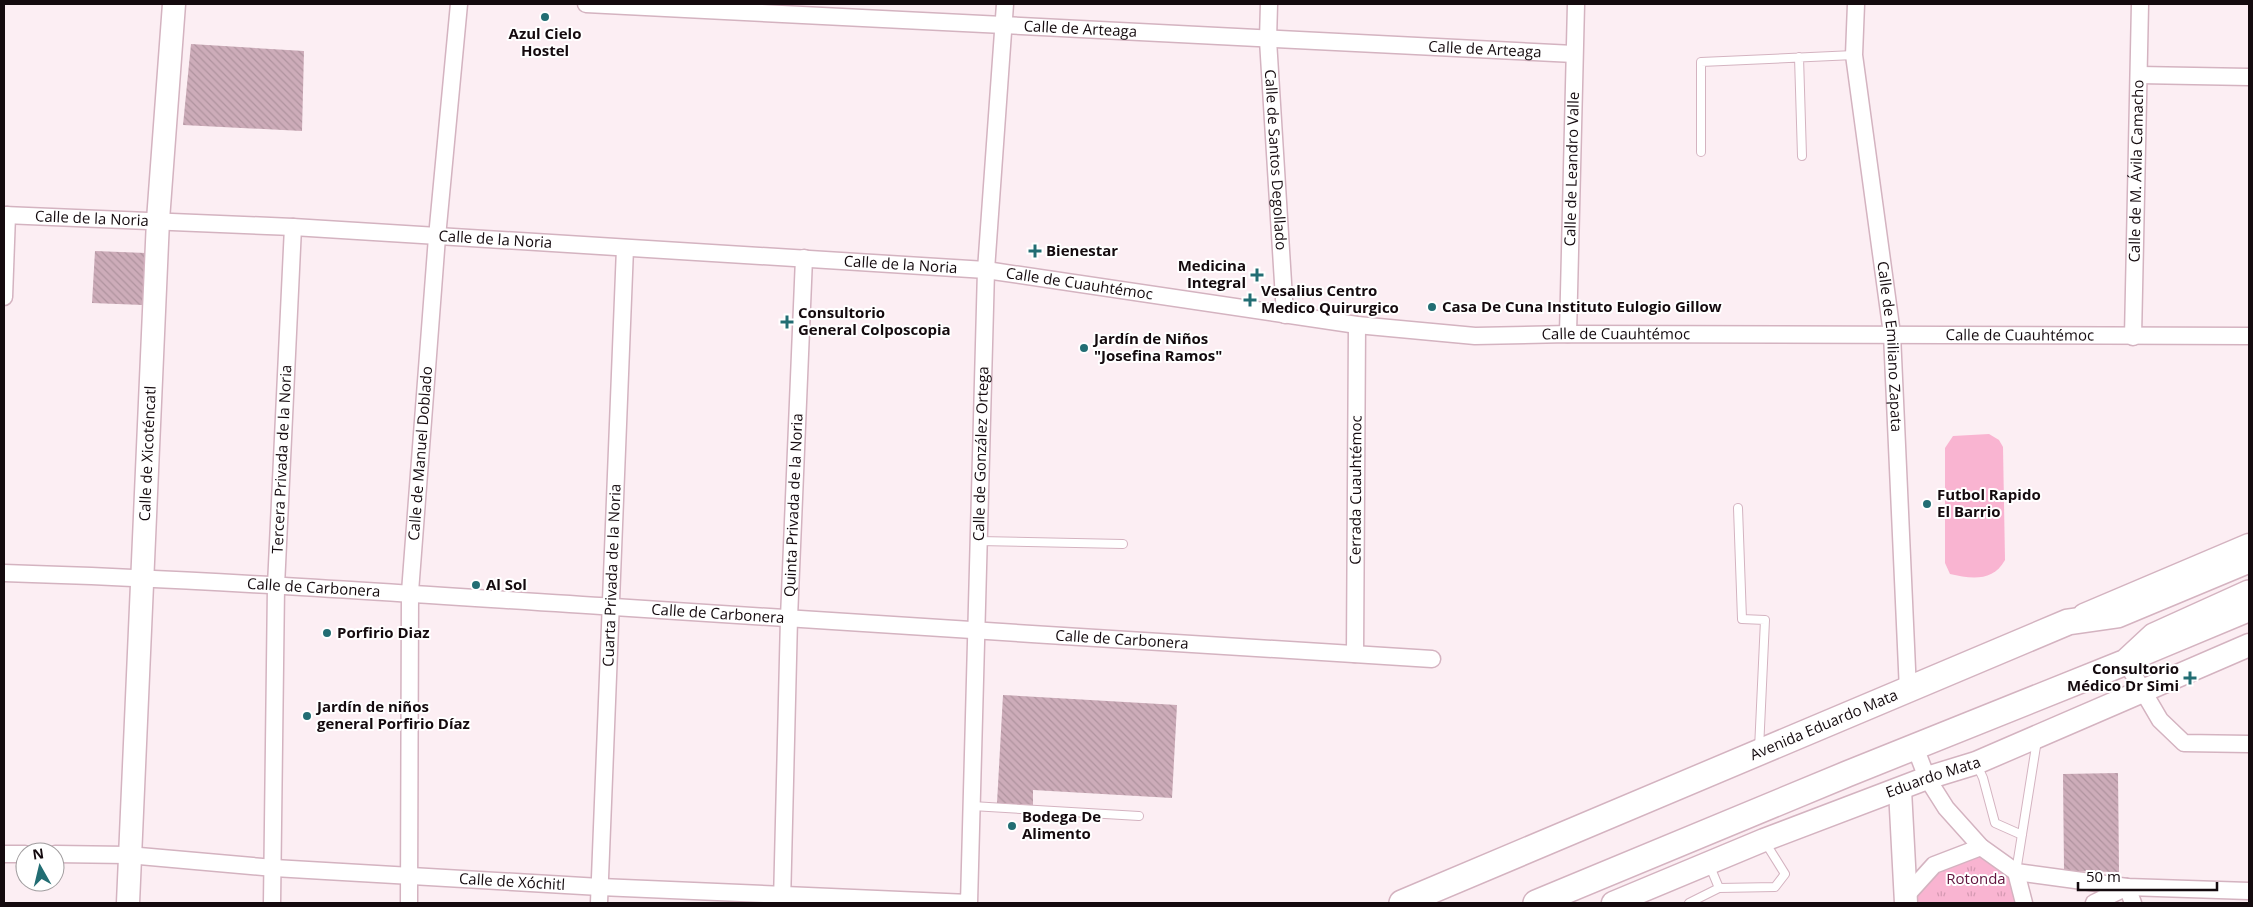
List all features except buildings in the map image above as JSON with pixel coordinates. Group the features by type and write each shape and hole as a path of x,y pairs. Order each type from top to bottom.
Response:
{"main road":[{"name":"Avenida Eduardo Mata","path":"1402,903 2068,622 2117,615 2249,560"},
{"path":"1536,903 2126,662 2154,636 2249,593"},
{"path":"1428,903 1451,894 1474,873"}],"street":[{"name":"Calle de Xicoténcatl","path":"128,903 128,855 158,220 174,4"},
{"name":"Calle de Manuel Doblado","path":"409,903 411,876 410,592 437,237 459,4"},
{"name":"Calle de Arteaga","path":"586,4 1574,54"},
{"name":"Calle de González Ortega","path":"968,903 986,270 1005,4"},
{"name":"Calle de Santos Degollado","path":"1269,4 1268,40 1285,315"},
{"name":"Calle de Leandro Valle","path":"1568,334 1576,4"},
{"name":"Calle de Emiliano Zapata","path":"1856,4 1854,55 1892,334 1908,691"},
{"name":"Calle de M. Ávila Camacho","path":"2133,337 2140,4"},
{"path":"2139,75 2249,77"},
{"name":"Calle de la Noria","path":"5,215 293,227 986,270"},
{"path":"4,297 5,215"},
{"name":"Tercera Privada de la Noria","path":"272,903 274,868 276,586 293,227"},
{"name":"Cuarta Privada de la Noria","path":"599,895 609,607 625,248"},
{"name":"Quinta Privada de la Noria","path":"782,900 789,618 804,258"},
{"name":"Calle de Cuauhtémoc","path":"986,270 1357,325 1475,336 1568,334 2249,336"},
{"name":"Cerrada Cuauhtémoc","path":"1355,654 1357,325"},
{"path":"2068,622 2249,545"},
{"name":"Calle de Carbonera","path":"4,573 141,577 410,592 609,607 1432,659"},
{"path":"2249,610 2126,662 2160,720 2184,743 2249,744"},
{"name":"Eduardo Mata","path":"1613,903 1764,840 1900,790 1927,778 1976,763 2249,645"},
{"path":"1915,747 1927,778 1946,808 1981,847 2016,872 2127,887 2249,891"},
{"path":"1900,790 1906,900"},
{"path":"1906,900 1934,865 1981,847"},
{"name":"Calle de Xóchitl","path":"65,854 128,855 274,868 411,876 599,895 968,903"},
{"path":"2016,872 2024,903"},
{"path":"2094,903 2127,887"},
{"path":"2127,887 2133,903"}],"lane":[{"path":"1701,152 1701,62 1854,55"},
{"path":"1799,57 1802,156"},
{"path":"1738,508 1742,619 1765,620 1759,753"},
{"path":"978,542 1123,544"},
{"path":"2016,872 2038,735"},
{"path":"1976,763 1983,778 1995,823 2022,834"},
{"path":"972,806 1139,816"},
{"path":"1689,903 1719,888 1775,887 1785,874 1764,840"},
{"path":"1709,864 1719,888"}],"green space":[{"path":"1989,434 1999,440 2003,447 2005,560 1994,572 1981,577 1973,578 1950,574 1945,563 1945,448 1953,436"},
{"name":"Rotonda","path":"1981,853 2011,874 2021,903 1909,903 1935,865"}],"place":[{"name":"Azul Cielo Hostel","path":"545,17"},
{"name":"Bienestar","path":"1035,251"},
{"name":"Medicina Integral","path":"1257,275"},
{"name":"Vesalius Centro Medico Quirurgico","path":"1250,300"},
{"name":"Casa De Cuna Instituto Eulogio Gillow","path":"1432,307"},
{"name":"Consultorio General Colposcopia","path":"787,322"},
{"name":"Jardín de Niños \"Josefina Ramos\"","path":"1084,348"},
{"name":"Futbol Rapido El Barrio","path":"1927,504"},
{"name":"Al Sol","path":"476,585"},
{"name":"Porfirio Diaz","path":"327,633"},
{"name":"Consultorio Médico Dr Simi","path":"2190,678"},
{"name":"Jardín de niños general Porfirio Díaz","path":"307,716"},
{"name":"Bodega De Alimento","path":"1012,826"}]}
